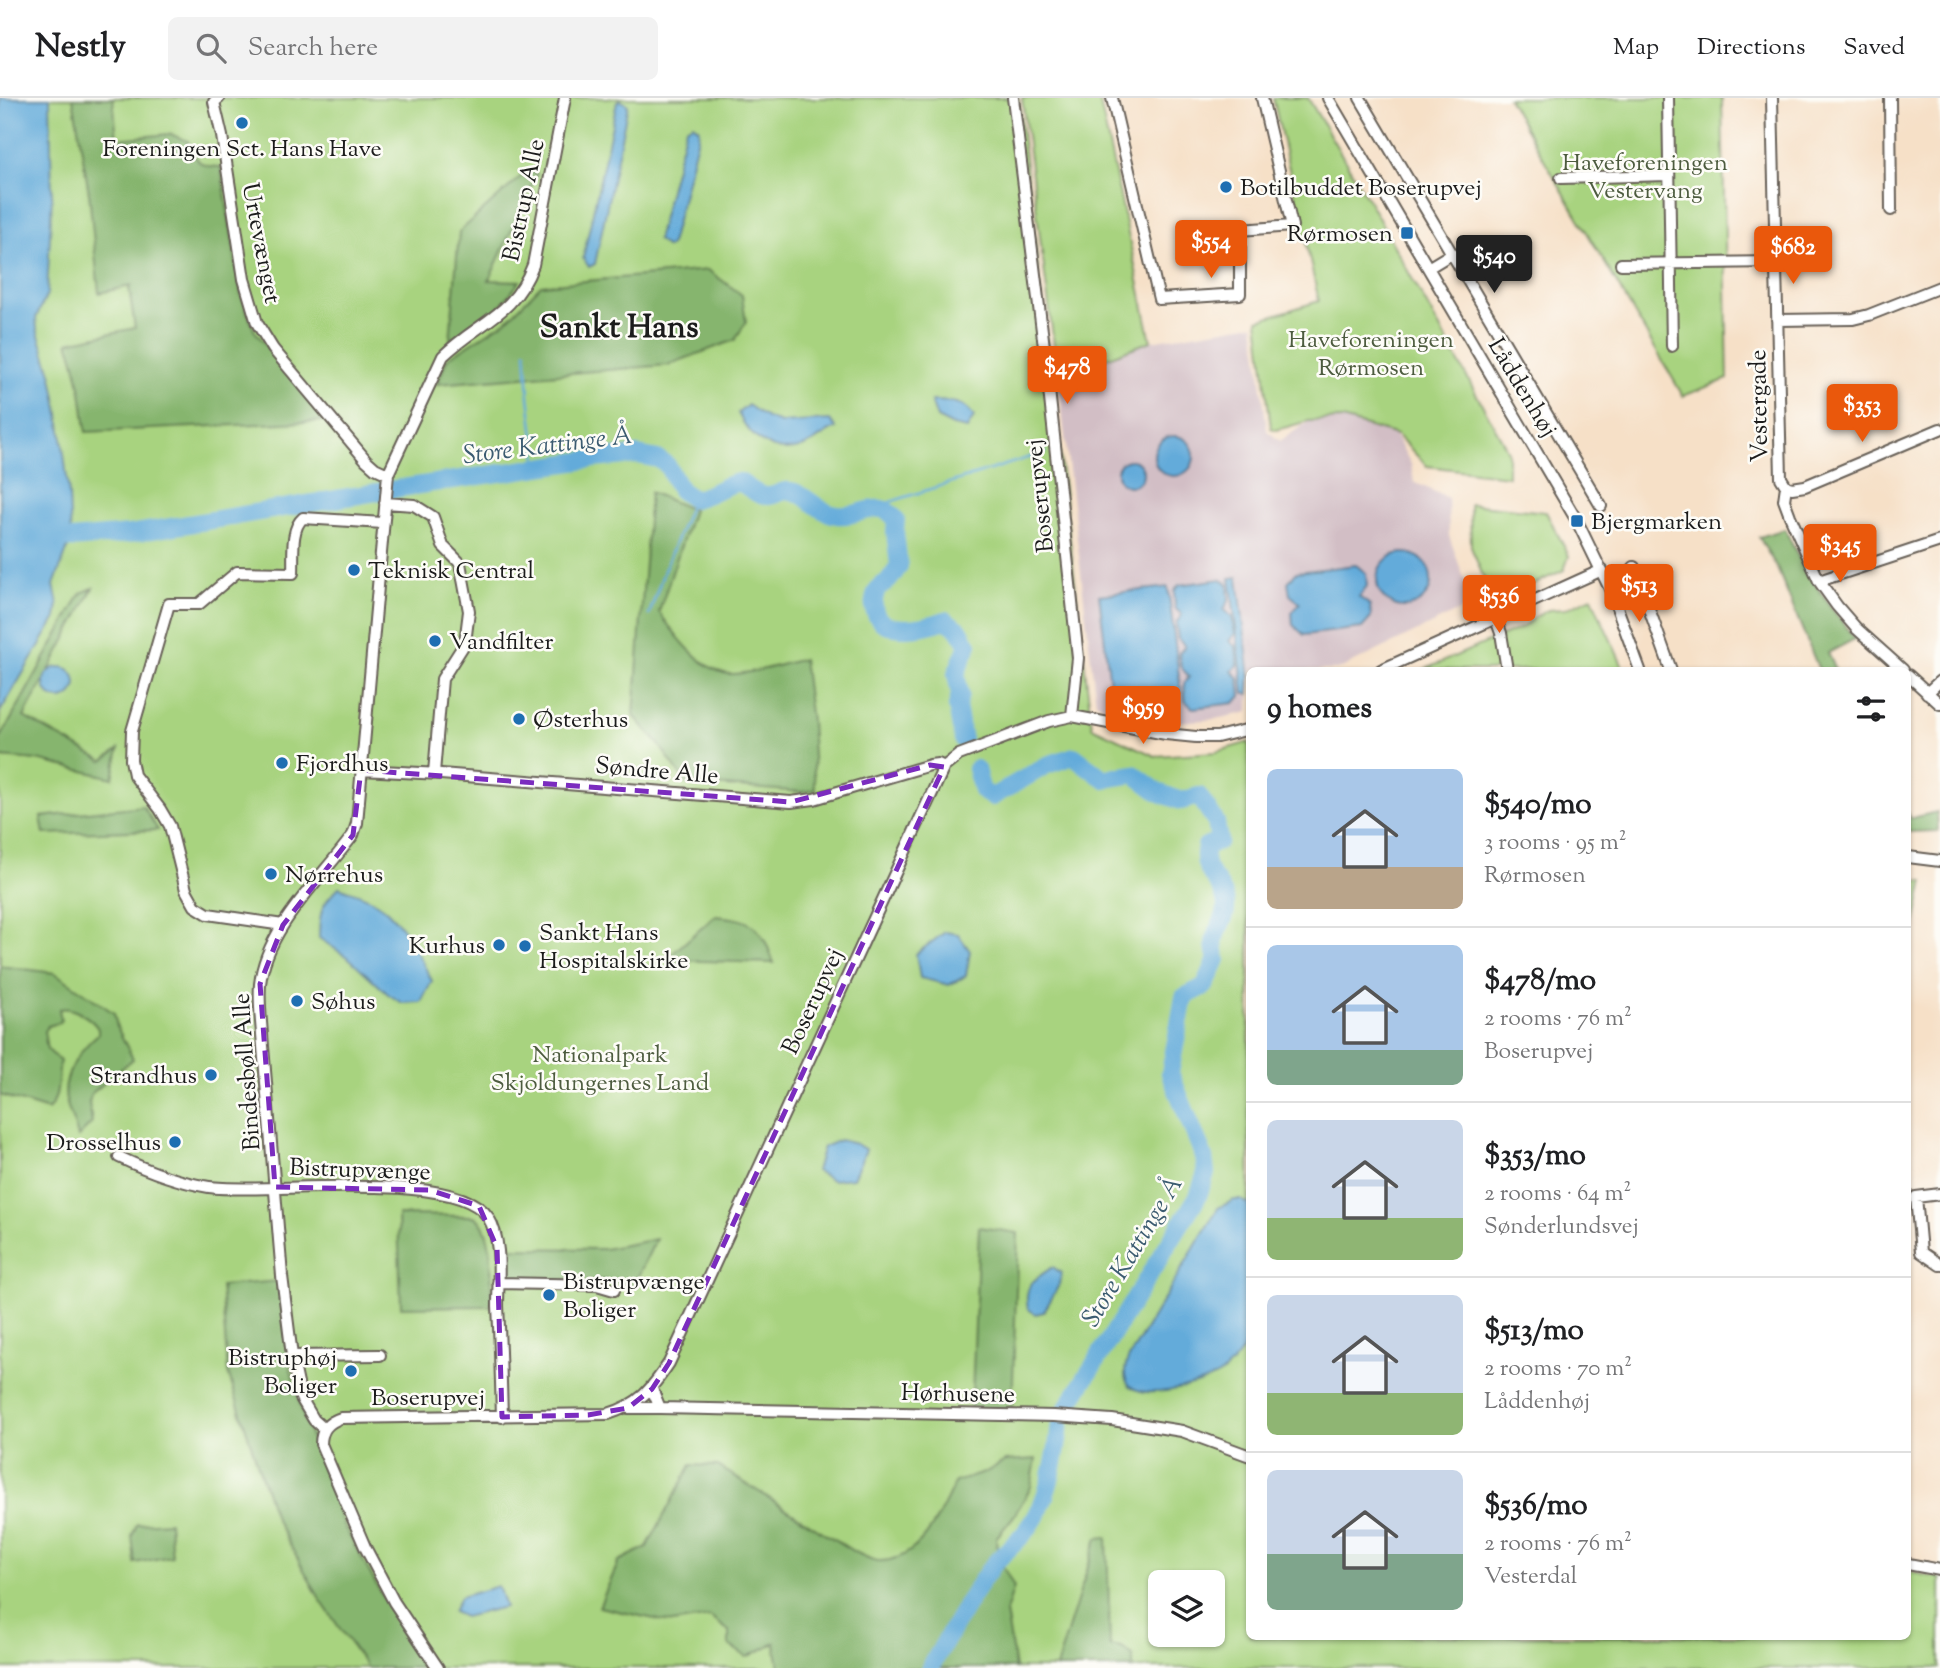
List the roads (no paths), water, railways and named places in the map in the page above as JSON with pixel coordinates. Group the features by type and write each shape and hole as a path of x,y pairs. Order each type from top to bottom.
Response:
{"street":[{"name":"Urtevænget","path":"219,98 214,102 222,136 244,279 257,323 273,349 366,460 388,474"},
{"name":"Bistrup Alle","path":"443,356 458,342 498,316 514,301 525,285 533,265 565,98"},
{"name":"Boserupvej","path":"1013,98 1047,370 1078,658 1072,716"},
{"path":"1112,98 1159,299 1240,294 1240,230 1292,226 1262,98"},
{"name":"Låddenhøj","path":"1328,98 1577,521 1611,591 1639,667"},
{"path":"1360,98 1601,506"},
{"path":"1668,98 1672,346"},
{"name":"Vestergade","path":"1772,98 1781,478 1786,486 1784,500 1819,581 1856,628 1900,667"},
{"path":"1890,98 1891,210"},
{"path":"1561,178 1668,175"},
{"path":"1428,268 1451,254"},
{"path":"1621,264 1776,262"},
{"path":"1777,320 1853,319 1869,316 1940,287"},
{"name":"Bindesbøll Alle","path":"324,1429 314,1420 301,1398 292,1356 275,1188 260,984 267,956 283,925 353,835 359,807 388,474 443,356"},
{"path":"1786,486 1794,488 1805,485 1940,429"},
{"path":"385,503 414,505 433,517 443,546 460,563 467,599 469,611 465,643 442,679 434,773"},
{"path":"283,925 208,914 195,906 186,890 170,826 134,775 131,760 132,730 169,604 199,604 237,572 293,573 296,529 299,521 303,519 383,523"},
{"path":"1819,581 1940,541"},
{"path":"1634,568 1670,667"},
{"path":"1388,667 1602,570"},
{"path":"1611,591 1639,580"},
{"path":"1496,619 1507,667"},
{"path":"1911,677 1940,704"},
{"path":"1927,693 1940,681"},
{"path":"944,767 959,755 1049,720 1072,716 1196,737 1217,737 1246,730"},
{"name":"Søndre Alle","path":"361,770 434,773 791,802 814,799 930,765 938,764 944,767"},
{"name":"Boserupvej","path":"324,1429 341,1418 598,1415 628,1408 652,1389 669,1363 944,767"},
{"path":"1911,858 1940,861"},
{"name":"Bistrupvænge","path":"119,1157 148,1171 211,1187 429,1190 479,1206 488,1218 497,1248 502,1417"},
{"path":"1940,1194 1916,1197 1921,1252 1940,1265"},
{"path":"498,1283 597,1284 614,1290"},
{"path":"292,1356 380,1355"},
{"path":"652,1389 660,1408"},
{"name":"Hørhusene","path":"628,1408 1054,1416 1129,1422 1182,1430 1246,1454"},
{"path":"324,1429 321,1444 365,1547 394,1602 438,1668"},
{"path":"1911,1565 1940,1570"}],"water":[{"path":"0,98 50,98 52,197 47,294 36,318 59,414 69,494 71,539 54,585 58,604 56,618 0,712"},
{"path":"620,100 628,105 595,264 589,267 583,258 617,102"},
{"path":"693,124 699,129 698,137 671,244 667,248 657,240 686,128"},
{"path":"931,401 961,405 974,417 967,429 953,426 937,418"},
{"path":"748,405 767,418 781,423 830,420 836,428 801,447 779,449 760,440 744,424 738,413"},
{"path":"1174,436 1188,442 1194,456 1188,470 1174,476 1160,470 1154,456 1160,442"},
{"path":"1130,460 1139,464 1143,473 1139,482 1130,486 1121,482 1117,473 1121,464"},
{"path":"1404,553 1423,561 1431,580 1423,599 1404,607 1385,599 1377,580 1385,561"},
{"path":"1356,565 1366,573 1367,586 1359,597 1370,605 1371,618 1362,628 1304,635 1293,625 1292,613 1300,603 1290,595 1288,582 1297,572"},
{"path":"1238,577 1249,667 1246,667 1246,694 1244,694 1230,578"},
{"path":"1221,579 1228,584 1229,601 1224,609 1232,617 1235,634 1229,641 1236,647 1238,665 1232,671 1239,678 1241,696 1235,703 1193,708 1185,701 1184,683 1189,677 1181,667 1179,653 1185,646 1178,639 1176,623 1182,615 1175,608 1174,591 1179,585"},
{"path":"1168,587 1181,692 1112,700 1099,595"},
{"path":"60,667 71,672 76,683 71,694 60,699 49,694 44,683 49,672"},
{"path":"339,887 381,906 407,935 432,981 421,1002 402,1003 388,994 350,959 319,938 322,910"},
{"path":"945,932 958,934 970,951 966,976 949,985 920,978 916,954"},
{"path":"840,1140 866,1150 853,1178 832,1180 816,1171 823,1147"},
{"path":"1234,1200 1246,1202 1244,1348 1222,1373 1196,1384 1159,1392 1131,1387 1125,1376 1128,1359 1218,1208"},
{"path":"1053,1267 1061,1273 1060,1283 1044,1312 1036,1314 1028,1309 1029,1288 1035,1279"},
{"path":"498,1586 505,1607 464,1617 453,1612 460,1597"}],"waterway":[{"path":"526,351 538,468"},
{"path":"881,507 1046,452"},
{"name":"Store Kattinge Å","path":"71,539 129,534 593,459 638,455 658,459 667,465 680,490 693,499 740,482 765,496 795,492 831,514 846,515 877,509 890,513 896,520 899,566 878,589 874,609 878,618 897,627 910,628 945,620 959,629 968,645 956,674 960,694 957,706 963,740"},
{"path":"649,615 693,499"},
{"name":"Store Kattinge Å","path":"976,769 982,791 992,797 1047,765 1074,756 1104,779 1134,774 1158,792 1181,801 1199,796 1216,822 1219,841 1206,846 1205,856 1209,871 1225,897 1224,919 1214,941 1217,959 1205,986 1184,997 1170,1073 1204,1157 1206,1173 1198,1196 1067,1408"},
{"name":"Store Kattinge Å","path":"930,1668 989,1570 1022,1535 1041,1507 1057,1450 1060,1423"}],"place":[{"name":"Foreningen Sct. Hans Have","path":"242,123"},
{"name":"Botilbuddet Boserupvej","path":"1226,187"},
{"name":"Rørmosen","path":"1407,233"},
{"name":"Bjergmarken","path":"1577,521"},
{"name":"Teknisk Central","path":"354,570"},
{"name":"Vandfilter","path":"435,641"},
{"name":"Østerhus","path":"519,719"},
{"name":"Fjordhus","path":"282,763"},
{"name":"Nørrehus","path":"271,874"},
{"name":"Kurhus","path":"499,945"},
{"name":"Sankt Hans Hospitalskirke","path":"525,946"},
{"name":"Søhus","path":"297,1001"},
{"name":"Strandhus","path":"211,1075"},
{"name":"Drosselhus","path":"175,1142"},
{"name":"Bistrupvænge Boliger","path":"549,1295"},
{"name":"Bistruphøj Boliger","path":"351,1371"}],"district":[{"name":"Sankt Hans","path":"619,326"}],"park label":[{"name":"Haveforeningen Vestervang","path":"1645,176"},
{"name":"Haveforeningen Rørmosen","path":"1371,353"},
{"name":"Nationalpark Skjoldungernes Land","path":"600,1068"}]}
